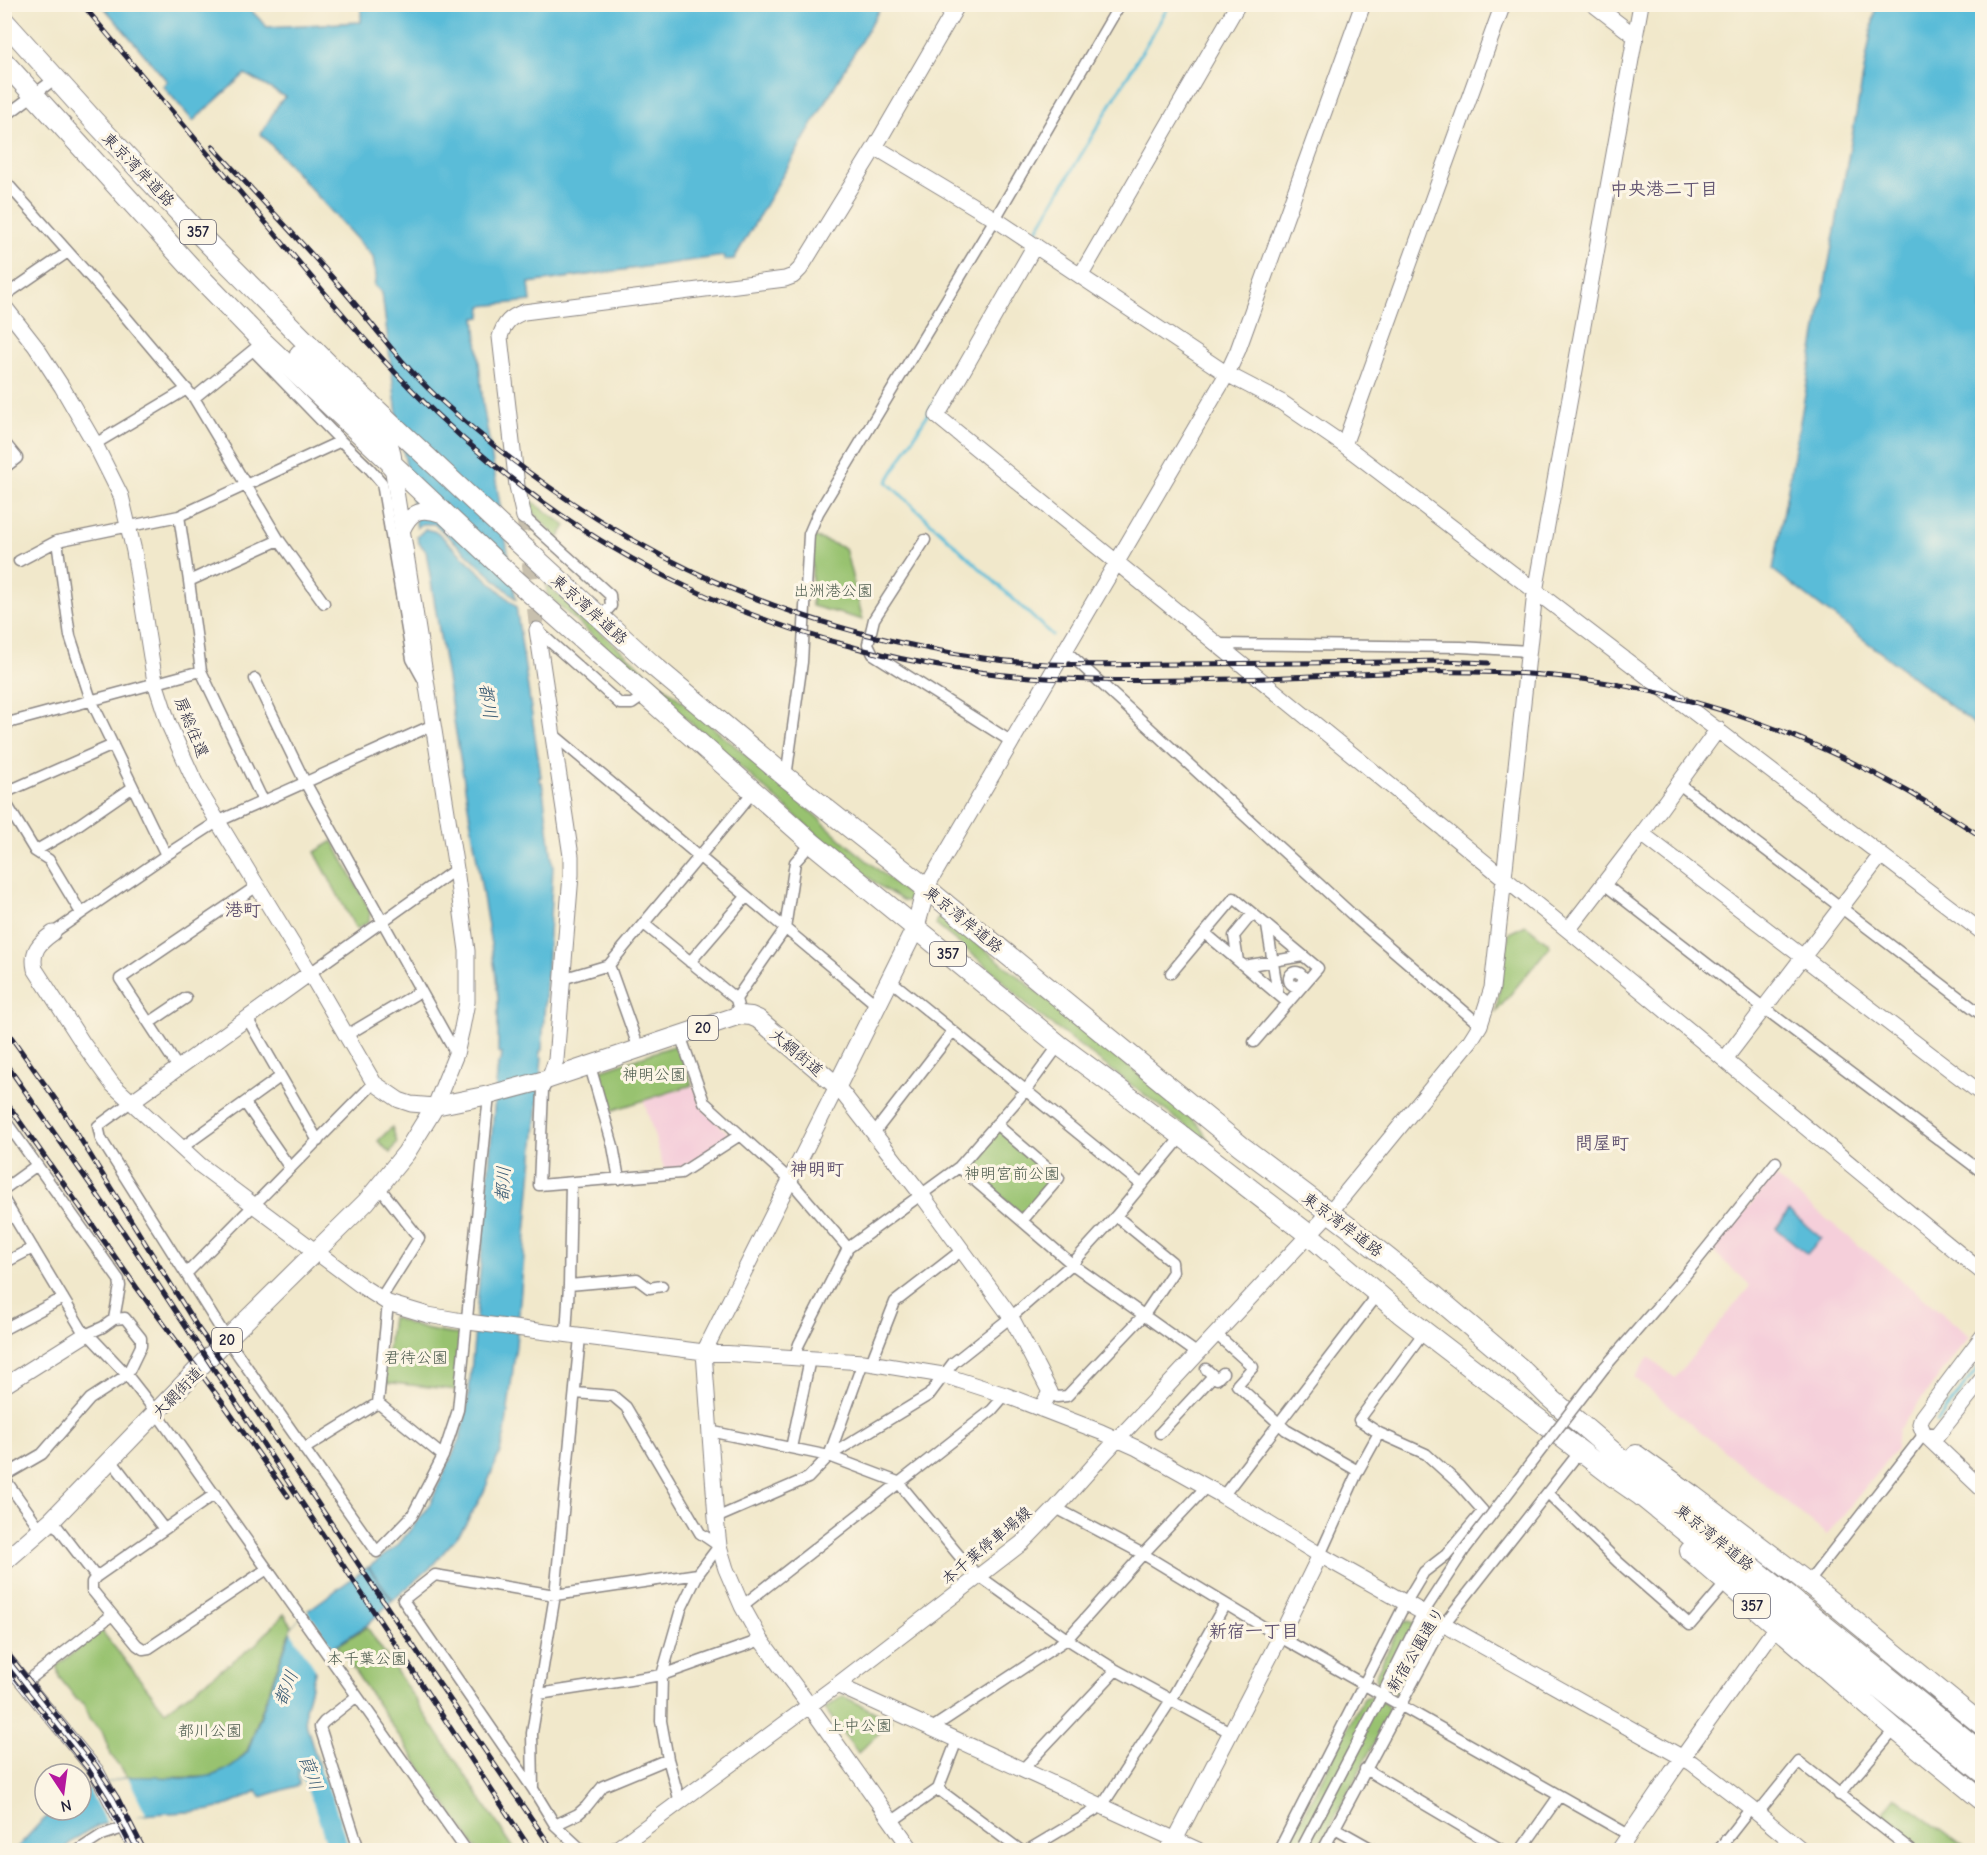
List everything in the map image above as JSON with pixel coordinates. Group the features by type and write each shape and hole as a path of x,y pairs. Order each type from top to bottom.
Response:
{"highway":[{"name":"東京湾岸道路","path":"4,21 94,121 227,262 330,366 600,618 786,777 926,888 1241,1146 1330,1212 1429,1291 1667,1498 1983,1753"},
{"name":"東京湾岸道路","path":"4,62 195,272 258,346 407,479 443,515 812,843 1059,1045 1182,1136 1308,1234 1401,1313 1640,1495 1983,1772"},
{"path":"94,121 149,196 328,383 382,433 388,441 392,466"},
{"name":"357","path":"1521,1369 1555,1391 1652,1468 1808,1583 1983,1725"},
{"name":"357","path":"1614,1477 1633,1500 1776,1627 1894,1729 1983,1800"}],"main road":[{"name":"大網街道","path":"738,1007 758,1019 837,1086 915,929 926,888"},
{"name":"20","path":"435,1106 489,1095 590,1066 680,1035 738,1007"},
{"name":"大網街道","path":"4,1562 47,1525 227,1339 380,1187 406,1153 435,1106"}],"street":[{"path":"600,618 611,606 610,595 524,517 517,486 500,337 503,325 512,316 524,312 794,276 875,147 958,4"},
{"path":"786,777 802,662 809,534 818,513 995,219 1120,4"},
{"path":"1081,275 1238,4"},
{"path":"926,888 1227,374 1238,350 1363,4"},
{"path":"1344,445 1503,4"},
{"path":"1593,4 1636,37"},
{"name":"本千葉停車場線","path":"615,1851 1022,1543 1330,1212 1456,1060 1480,1025 1492,988 1536,592 1641,4"},
{"path":"4,117 56,78"},
{"path":"875,147 995,219 1227,374 1281,402 1344,445 1983,932"},
{"path":"4,180 190,393 279,540 324,603"},
{"path":"1031,243 937,416 1503,876 1725,1059 1806,1129 1983,1272"},
{"path":"4,296 68,252"},
{"name":"房総往還","path":"4,306 36,347 95,444 121,496 129,525 155,682 162,706 180,751 218,822 374,1083 399,1100 411,1104 435,1106"},
{"path":"95,444 190,393 258,346 341,441 382,483 412,659 428,687"},
{"path":"20,561 57,541 179,516 341,441"},
{"path":"4,442 17,458 4,468"},
{"path":"392,466 456,868 467,951 467,1002 456,1053 435,1106"},
{"path":"402,531 406,521 418,511 443,515"},
{"path":"179,516 201,671 264,801"},
{"path":"189,581 279,540"},
{"path":"925,540 874,619 868,644 873,654 1012,742"},
{"path":"57,541 70,636 91,700 166,855"},
{"path":"537,630 620,704 632,704 645,695"},
{"path":"537,630 571,856 556,1060 543,1090 539,1185 681,1173 740,1135"},
{"path":"1218,644 1461,647 1529,651"},
{"path":"1066,651 1349,912 1480,1025"},
{"path":"4,724 201,671"},
{"path":"255,679 305,782 456,1053"},
{"path":"434,726 218,822 81,913 39,944 34,952 35,969 113,1085 180,1149 384,1301 428,1315 704,1352 867,1363 943,1374 1005,1395 1118,1439 1223,1496 1320,1555 1692,1763 1802,1851"},
{"path":"1568,930 1642,834 1718,729"},
{"path":"554,735 878,1006"},
{"path":"4,793 113,745"},
{"path":"1679,784 1983,1015"},
{"path":"35,851 68,832 133,787"},
{"path":"562,978 609,965 753,792"},
{"path":"4,800 35,851 49,860 81,913"},
{"path":"1642,834 1983,1094"},
{"path":"644,924 738,1007 785,929 795,862 812,843"},
{"path":"1725,1059 1881,855"},
{"path":"456,868 98,1126 98,1132 227,1339 377,1552 412,1516 443,1456 458,1410 489,1095"},
{"path":"1604,884 1764,1008 1983,1172"},
{"path":"179,1069 120,979 257,886"},
{"path":"690,963 746,897"},
{"path":"1171,973 1234,898 1268,926 1317,968 1254,1042"},
{"path":"1241,963 1234,936 1252,914"},
{"path":"1268,926 1278,994"},
{"path":"1204,933 1288,1003"},
{"path":"1241,963 1303,956"},
{"path":"1285,959 1289,973"},
{"path":"609,965 639,1049"},
{"path":"1274,973 1297,972 1303,978 1302,985"},
{"path":"890,980 1142,1185"},
{"path":"1302,985 1313,994"},
{"path":"347,1035 421,992"},
{"path":"149,1023 186,998"},
{"path":"246,1018 318,1141"},
{"path":"874,1133 953,1031"},
{"path":"680,1035 704,1102 789,1179 848,1248"},
{"path":"794,1359 799,1344 848,1248 959,1167 1026,1090 1059,1045"},
{"path":"590,1066 613,1146 619,1179"},
{"path":"180,1149 280,1077"},
{"path":"186,1274 374,1083"},
{"path":"912,1851 761,1640 742,1606 726,1569 719,1546 716,1518 704,1352 837,1086 921,1194 1011,1317 1050,1392 1057,1397 1067,1396 1144,1315 1173,1272 1172,1262 1116,1216"},
{"path":"245,1103 290,1168"},
{"path":"4,1119 119,1280 114,1319"},
{"path":"996,1124 1059,1178 1022,1221"},
{"path":"716,1518 808,1478 829,1456 929,1395 953,1363 1072,1264 1116,1216 1182,1136"},
{"path":"1427,1607 1465,1549 1604,1368 1686,1274 1776,1162"},
{"path":"4,1189 37,1166"},
{"path":"959,1167 1072,1264 1198,1354"},
{"path":"533,1789 532,1733 555,1595 575,1393 569,1286 571,1183"},
{"path":"378,1403 384,1301 419,1238 380,1187"},
{"path":"4,1200 85,1335 92,1338 127,1375 156,1412 466,1851"},
{"path":"4,1263 33,1248"},
{"path":"829,1456 895,1302 962,1250"},
{"path":"569,1286 637,1279 650,1288 662,1286"},
{"path":"1223,1496 1379,1293"},
{"path":"4,1329 63,1298"},
{"path":"4,1386 114,1319 125,1318 141,1338 141,1346 127,1375 90,1399 42,1454 4,1477 96,1577"},
{"path":"1171,1845 1280,1637 1358,1472 1379,1433 1359,1420 1425,1330"},
{"path":"1216,1334 1252,1367 1237,1385 1286,1430 1358,1472"},
{"path":"1983,1337 1922,1417 1920,1424 1924,1434 1983,1489"},
{"path":"791,1448 810,1359"},
{"path":"1160,1433 1214,1373"},
{"path":"1924,1434 1937,1436 1983,1379"},
{"path":"1041,1409 1050,1392"},
{"path":"575,1393 613,1396 626,1407 700,1533 719,1546"},
{"path":"742,1606 992,1410 1005,1395"},
{"path":"378,1403 443,1456"},
{"path":"304,1449 378,1403"},
{"path":"709,1431 829,1456 898,1482 966,1564 979,1576 1067,1639 1116,1670 1230,1732"},
{"name":"新宿公園通り","path":"1279,1851 1406,1602 1424,1572 1446,1555 1483,1511 1460,1485 1426,1454 1379,1433"},
{"path":"1808,1583 1924,1434"},
{"name":"新宿公園通り","path":"1323,1851 1444,1624 1581,1450"},
{"path":"111,1461 164,1529"},
{"path":"932,1728 1067,1639 1206,1487"},
{"path":"1548,1493 1617,1562 1690,1625 1726,1583"},
{"path":"215,1494 96,1577 92,1582 92,1590 137,1645 143,1649 148,1648 267,1569"},
{"path":"1056,1508 1143,1554 1280,1637 1629,1835"},
{"path":"680,1802 668,1759 661,1721 662,1675 681,1609 698,1574 719,1546"},
{"path":"582,1851 555,1825 533,1789 403,1600 435,1575 555,1595 698,1574"},
{"path":"1028,1851 1045,1846 1102,1806 1171,1700 1225,1604"},
{"path":"25,1683 112,1615"},
{"path":"1301,1851 1420,1618"},
{"path":"1619,1851 1776,1627"},
{"path":"539,1694 662,1675 761,1640"},
{"path":"4,1658 96,1771 137,1851"},
{"path":"1023,1770 1116,1670"},
{"path":"837,1685 1102,1806 1171,1845 1198,1851"},
{"path":"357,1696 320,1727 359,1851"},
{"path":"1839,1795 1894,1729"},
{"path":"891,1822 939,1788 957,1740"},
{"path":"555,1825 578,1814 603,1786 668,1759"},
{"path":"1718,1851 1798,1762 1911,1851"},
{"path":"1365,1769 1502,1851"},
{"path":"939,1788 1020,1851"},
{"path":"1521,1851 1559,1796"},
{"path":"79,1851 102,1835 126,1827"},
{"path":"1335,1828 1374,1851"}],"shaded area":[{"path":"693,1086 703,1109 728,1133 729,1139 678,1170 665,1172 644,1101"},
{"path":"1774,1176 1970,1336 1898,1430 1896,1449 1827,1535 1634,1377 1649,1357 1675,1378 1750,1286 1712,1250"}],"green space":[{"path":"525,496 566,526 558,539 530,509"},
{"name":"出洲港公園","path":"812,536 845,548 863,620 812,606"},
{"path":"546,584 638,665 788,790 842,840 909,895 909,901 904,901 882,888 827,844 547,595"},
{"path":"333,841 370,911 369,922 356,929 315,852"},
{"path":"944,916 1181,1109 1198,1124 1212,1146 1035,1012 987,966 936,925 939,917"},
{"path":"1526,925 1548,943 1549,947 1496,1012 1509,933"},
{"name":"神明公園","path":"673,1046 679,1049 692,1085 607,1112 596,1072"},
{"path":"392,1127 397,1142 390,1153 378,1141"},
{"name":"神明宮前公園","path":"1000,1131 1051,1176 1052,1181 1024,1213 1020,1213 971,1170 969,1162 994,1133"},
{"name":"君待公園","path":"392,1317 426,1329 461,1335 457,1390 384,1382"},
{"name":"都川公園","path":"284,1614 292,1626 247,1751 236,1764 210,1777 128,1778 111,1755 102,1731 89,1719 84,1704 77,1700 59,1677 57,1666 101,1630 165,1711 256,1644"},
{"path":"1410,1621 1426,1630 1428,1638 1401,1691 1393,1693 1377,1684 1375,1676 1402,1623"},
{"name":"本千葉公園","path":"367,1627 515,1850 477,1850 337,1645"},
{"name":"上中公園","path":"843,1696 892,1721 858,1753 825,1709"},
{"path":"1371,1696 1387,1705 1390,1713 1318,1850 1285,1850 1363,1698"},
{"path":"1896,1797 1968,1850 1919,1850 1878,1819"}],"water":[{"path":"361,4 882,5 734,259 724,260 724,256 529,283 531,301 482,306 481,317 475,318 483,405 516,599 435,524 422,524 417,528 397,414 382,293 374,285 376,278 373,257 261,134 285,97 245,74 193,121 163,86 167,81 102,5 246,5 267,27 361,22"},
{"path":"1876,5 1982,5 1982,730 1773,570"},
{"name":"都川","path":"425,529 437,532 516,606 553,867 542,1050 540,1051 540,1057 542,1057 516,1345 505,1433 483,1494 461,1532 429,1569 393,1600 369,1567 398,1545 428,1508 458,1443 468,1402 498,1063 501,1062 502,1053 498,1052 498,998 495,969 426,551 417,537"},
{"path":"1789,1211 1821,1238 1807,1254 1776,1228"},
{"name":"都川","path":"368,1567 392,1601 367,1625 333,1647 317,1664 305,1709 305,1720 319,1767 306,1771 298,1749 296,1749 299,1785 261,1797 257,1791 223,1807 210,1810 138,1815 111,1821 86,1832 62,1850 15,1850 41,1822 93,1822 93,1788 130,1777 194,1778 208,1776 235,1764 248,1751 292,1628 306,1612"},
{"path":"323,1778 347,1850 324,1850 333,1847 309,1782"}],"pier":[{"path":"307,1610 335,1650 323,1661 317,1672 290,1630"},
{"path":"128,1777 146,1814 107,1824 93,1797 93,1787"}],"waterway":[{"path":"1032,238 1170,4"},
{"path":"981,324 887,482 1052,635"},
{"path":"1937,1422 1982,1362"},
{"name":"葭川","path":"299,1747 323,1801 339,1850"}],"tunnel":[{"path":"524,517 537,630"}],"railway":[{"path":"82,4 337,307 392,369 441,419 506,475 576,525 649,568 720,602 754,616 863,650 935,665 1004,675 1136,681 1474,672 1554,676 1611,683 1668,695 1778,730 1831,752 1883,778 1982,837"},
{"path":"213,147 323,267 410,369 436,396 496,447 558,493 622,534 689,569 758,599 830,624 905,644 1008,661 1082,665 1444,661 1488,663"},
{"path":"4,1027 58,1103 198,1328 241,1388 553,1850"},
{"path":"4,1061 124,1233 531,1850"},
{"path":"4,1099 288,1496"},
{"path":"4,1649 96,1765 117,1797 144,1850"},
{"path":"4,1663 88,1769 108,1801 133,1850"}],"district":[{"name":"中央港二丁目","path":"1664,189"},
{"name":"港町","path":"243,910"},
{"name":"問屋町","path":"1602,1143"},
{"name":"神明町","path":"817,1169"},
{"name":"新宿一丁目","path":"1254,1631"}]}
